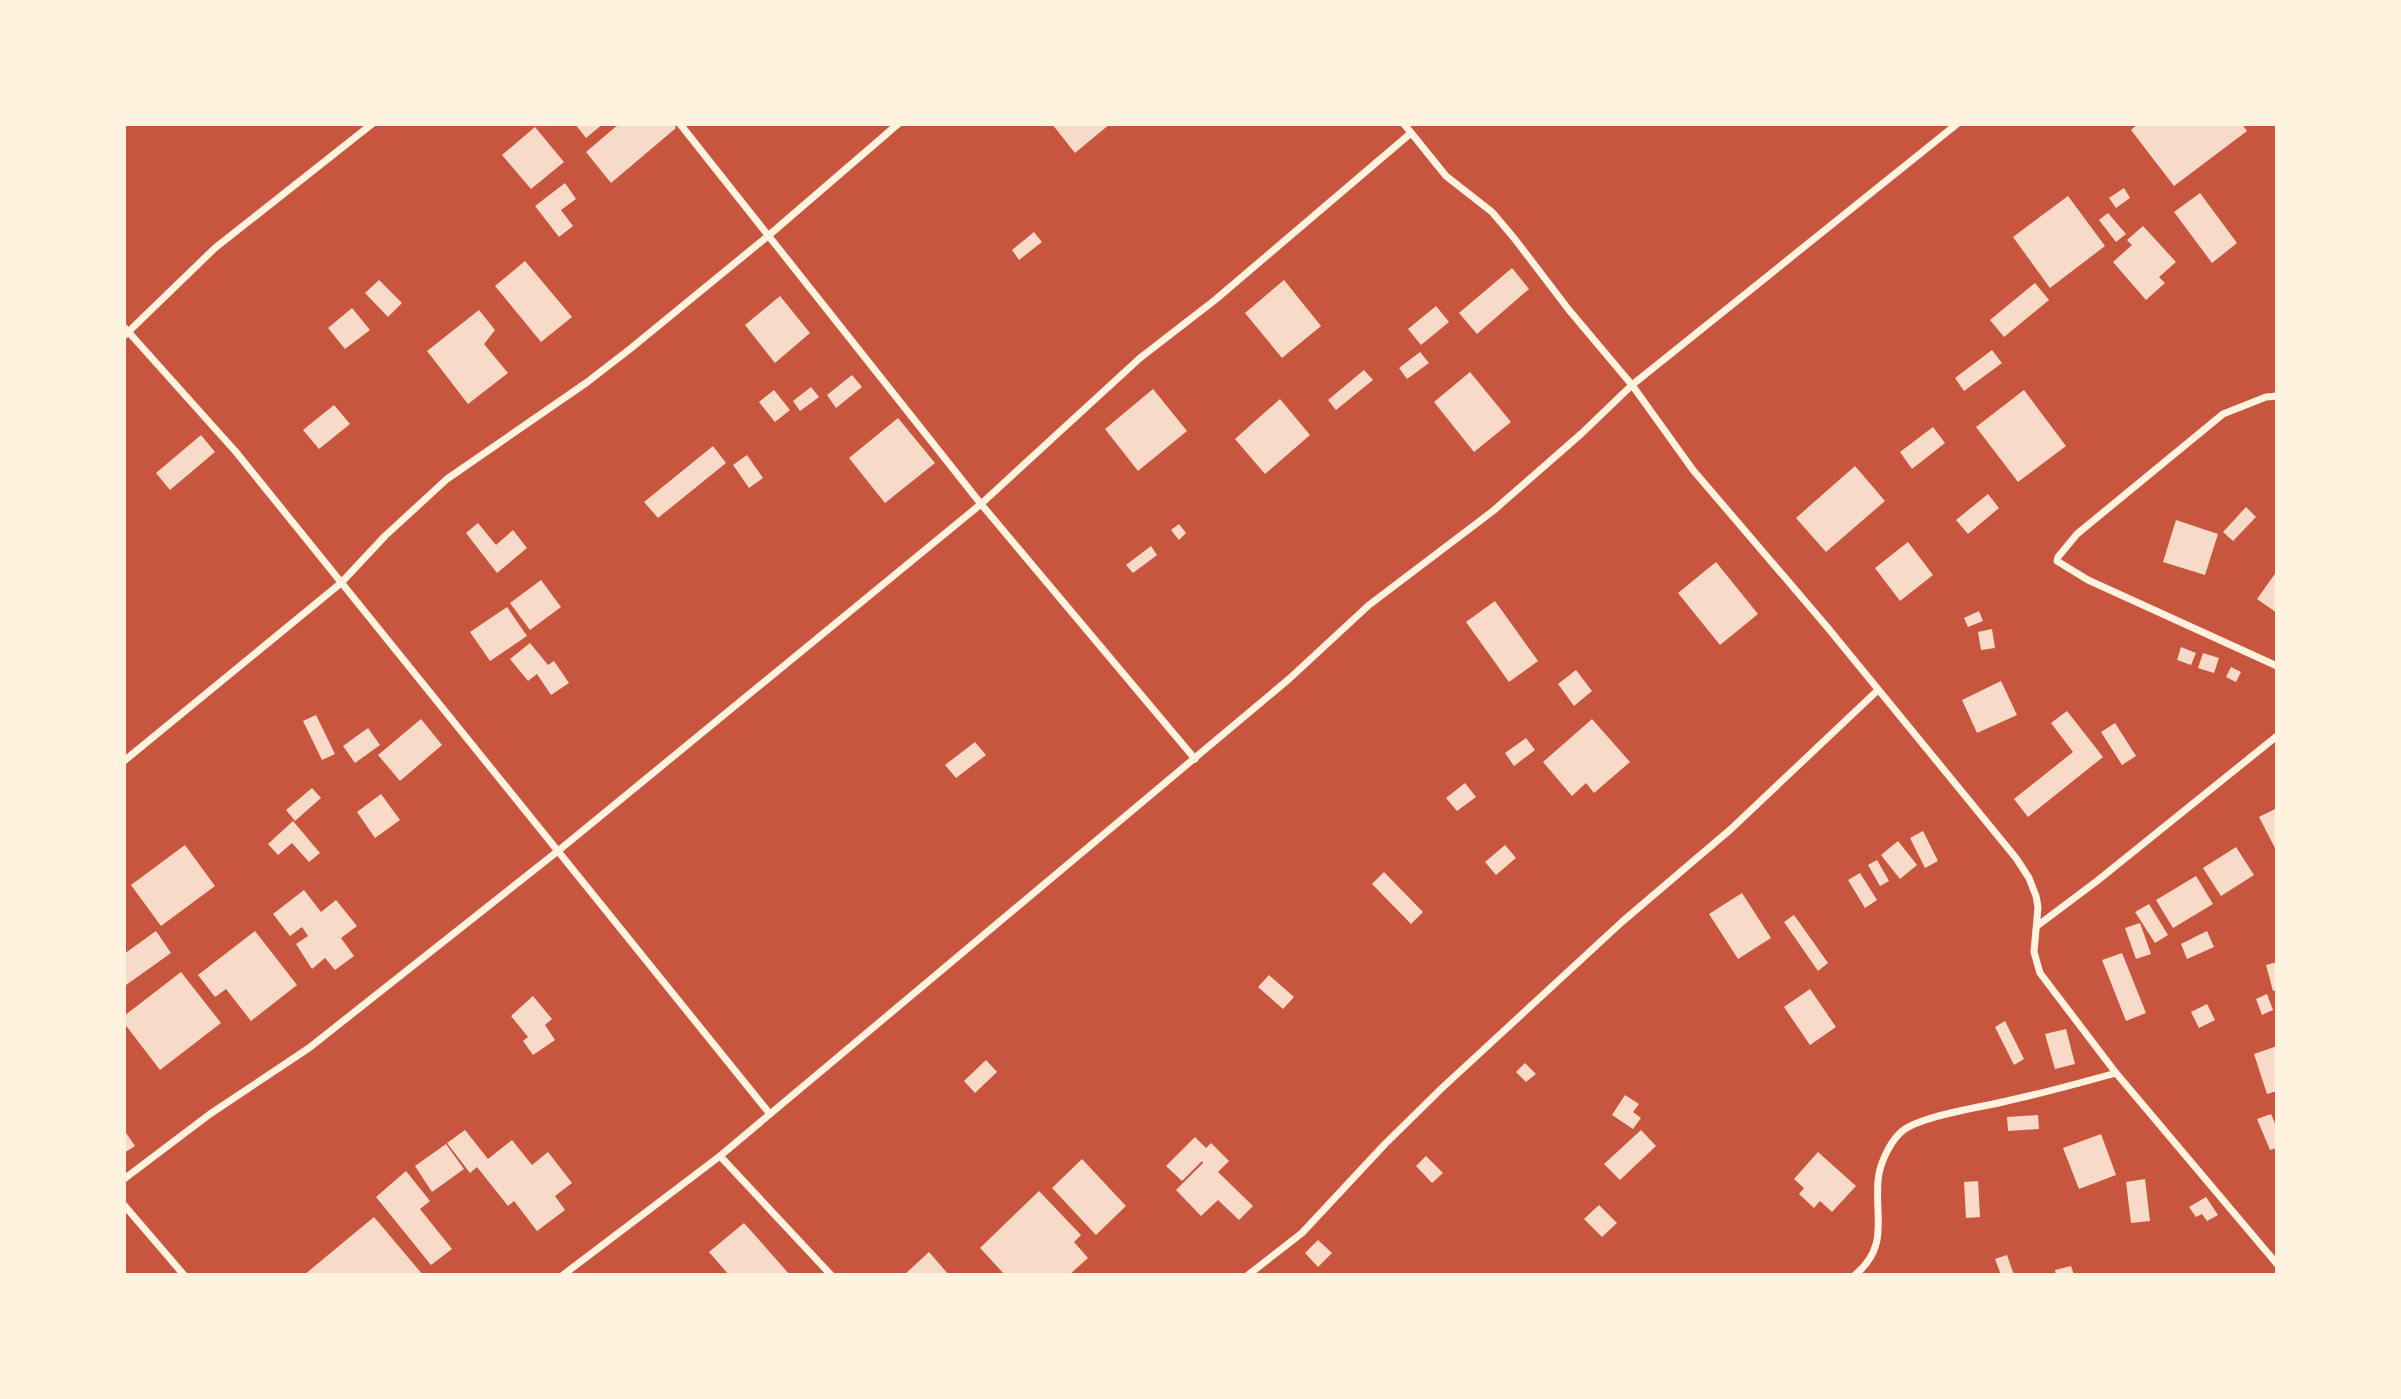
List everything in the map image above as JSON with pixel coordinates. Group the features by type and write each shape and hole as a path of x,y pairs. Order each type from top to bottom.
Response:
{"street":[{"path":"372,124 215,248 126,332 236,452 770,1114"},
{"path":"680,124 981,503 1195,759"},
{"path":"124,761 341,583 385,536 447,479 586,383 768,236 898,124"},
{"path":"1404,124 1446,176 1492,212 1632,385 1693,470 2016,858 2029,878 2036,896 2034,953 2040,973 2116,1073 2277,1264"},
{"path":"564,1275 720,1156 1195,759 1289,679 1369,605 1493,511 1632,385 1957,124"},
{"path":"124,1179 210,1114 309,1048 558,851 981,503 1140,358 1215,300 1411,133"},
{"path":"2277,396 2266,397 2223,414 2077,534 2057,561 2088,580 2277,666"},
{"path":"1248,1275 1302,1233 1364,1165 1442,1088 1623,921 1731,829 1878,690"},
{"path":"2037,926 2277,736"},
{"path":"1855,1275 1869,1263 1878,1244 1878,1178 1884,1158 1901,1132 1959,1111 2007,1102 2116,1073"},
{"path":"720,1156 831,1275"},
{"path":"124,1205 184,1275"}],"building":[{"path":"575,124 603,124 586,138"},
{"path":"619,124 673,124 676,128 611,183 586,152"},
{"path":"1052,124 1110,124 1075,153"},
{"path":"2138,124 2242,124 2247,131 2174,186 2131,130"},
{"path":"535,127 564,162 531,189 502,155"},
{"path":"565,183 576,199 561,210 573,226 559,237 535,206"},
{"path":"2124,188 2130,198 2116,208 2109,198"},
{"path":"2200,193 2237,243 2212,263 2174,212"},
{"path":"2068,196 2105,246 2050,288 2013,237"},
{"path":"2108,213 2126,234 2116,242 2099,220"},
{"path":"2143,226 2176,262 2159,277 2165,283 2146,300 2113,262 2132,245 2127,240"},
{"path":"1034,232 1042,242 1019,260 1012,250"},
{"path":"525,261 572,317 541,342 495,286"},
{"path":"1512,268 1529,289 1477,334 1459,313"},
{"path":"379,280 402,303 388,317 365,293"},
{"path":"1284,280 1321,326 1282,358 1245,313"},
{"path":"2035,283 2049,300 2004,337 1990,320"},
{"path":"780,296 810,333 775,363 745,325"},
{"path":"1436,306 1449,322 1421,345 1408,329"},
{"path":"352,308 370,330 345,349 328,328"},
{"path":"479,310 495,330 484,344 508,373 468,404 427,351"},
{"path":"1992,350 2002,363 1964,391 1955,378"},
{"path":"1420,352 1429,363 1407,379 1399,368"},
{"path":"1364,370 1373,380 1336,410 1328,400"},
{"path":"1470,372 1511,422 1474,452 1434,402"},
{"path":"852,375 862,387 836,408 827,395"},
{"path":"811,387 819,397 800,411 793,401"},
{"path":"1153,389 1187,431 1138,471 1105,429"},
{"path":"774,390 790,410 775,422 759,402"},
{"path":"2024,390 2066,446 2018,482 1976,427"},
{"path":"1280,399 1310,435 1265,474 1235,439"},
{"path":"334,405 350,424 319,449 303,430"},
{"path":"898,418 935,463 885,503 849,458"},
{"path":"1933,427 1945,443 1912,469 1900,452"},
{"path":"201,435 215,452 170,490 156,473"},
{"path":"713,446 726,463 658,518 644,502"},
{"path":"747,455 763,478 749,488 733,465"},
{"path":"1855,466 1885,501 1826,552 1796,518"},
{"path":"1988,494 1999,508 1968,534 1956,520"},
{"path":"2246,507 2256,517 2233,541 2223,532"},
{"path":"2176,520 2218,534 2205,575 2163,562"},
{"path":"478,523 496,545 513,530 527,548 497,573 466,533"},
{"path":"1179,524 1186,533 1179,540 1171,530"},
{"path":"1908,542 1933,575 1900,601 1875,568"},
{"path":"1151,546 1157,555 1133,573 1126,565"},
{"path":"1716,562 1758,614 1720,645 1678,593"},
{"path":"2277,571 2277,613 2257,599"},
{"path":"541,580 561,607 530,630 510,603"},
{"path":"1495,601 1538,661 1509,682 1466,622"},
{"path":"507,607 527,636 490,661 470,632"},
{"path":"1979,611 1983,621 1968,627 1964,618"},
{"path":"1992,629 1995,648 1981,650 1978,632"},
{"path":"530,643 548,665 554,661 569,683 551,695 537,674 528,681 510,659"},
{"path":"2181,647 2196,653 2191,665 2177,660"},
{"path":"2203,653 2219,658 2214,673 2198,668"},
{"path":"2231,667 2241,672 2236,682 2226,677"},
{"path":"1576,670 1592,691 1574,706 1558,684"},
{"path":"2001,681 2017,715 1977,733 1962,700"},
{"path":"2067,711 2103,757 2028,817 2014,799 2073,752 2051,723"},
{"path":"316,715 335,754 322,760 303,721"},
{"path":"421,719 442,745 400,781 378,755"},
{"path":"1592,719 1630,762 1594,793 1586,783 1572,796 1543,762"},
{"path":"2115,723 2136,756 2122,765 2101,732"},
{"path":"368,728 380,745 355,763 343,746"},
{"path":"1526,738 1535,750 1514,766 1505,753"},
{"path":"975,742 986,755 956,778 945,765"},
{"path":"1465,783 1476,797 1457,811 1446,798"},
{"path":"312,788 321,798 295,821 286,810"},
{"path":"381,794 400,820 375,838 357,812"},
{"path":"2277,808 2277,852 2259,817"},
{"path":"293,821 320,853 309,862 292,843 278,855 268,844"},
{"path":"1923,831 1938,861 1925,868 1910,838"},
{"path":"1898,841 1917,865 1900,879 1881,855"},
{"path":"185,845 215,886 161,926 131,885"},
{"path":"1505,845 1516,858 1496,875 1485,862"},
{"path":"2236,847 2254,875 2221,896 2203,868"},
{"path":"1877,860 1889,881 1880,886 1868,865"},
{"path":"1384,872 1423,912 1411,924 1372,884"},
{"path":"1860,873 1877,900 1865,908 1848,880"},
{"path":"2196,876 2213,904 2173,928 2156,900"},
{"path":"304,890 321,912 336,900 357,926 341,938 354,956 335,970 325,958 312,969 296,944 308,936 302,927 290,936 273,914"},
{"path":"1742,893 1771,938 1738,959 1709,914"},
{"path":"2149,904 2168,935 2155,943 2135,912"},
{"path":"1794,915 1828,963 1818,971 1784,922"},
{"path":"2140,923 2151,954 2136,959 2125,928"},
{"path":"156,931 171,953 126,985 124,954"},
{"path":"255,931 297,985 251,1021 226,989 215,997 198,975"},
{"path":"2207,931 2214,947 2187,959 2181,944"},
{"path":"2122,953 2146,1013 2126,1021 2102,960"},
{"path":"2277,962 2277,990 2273,991 2266,965"},
{"path":"181,972 221,1023 160,1070 124,1023 124,1016"},
{"path":"1269,975 1294,997 1283,1009 1258,987"},
{"path":"1810,989 1836,1027 1810,1045 1784,1007"},
{"path":"2267,994 2273,1010 2262,1015 2256,999"},
{"path":"533,996 552,1019 545,1025 555,1040 533,1055 523,1041 528,1037 511,1016"},
{"path":"2207,1004 2215,1020 2199,1028 2191,1012"},
{"path":"2005,1021 2024,1059 2014,1065 1995,1027"},
{"path":"2066,1029 2075,1064 2055,1069 2045,1034"},
{"path":"2277,1046 2277,1091 2267,1094 2254,1054"},
{"path":"986,1060 997,1072 975,1093 964,1081"},
{"path":"1525,1063 1536,1074 1526,1082 1516,1072"},
{"path":"1625,1095 1639,1104 1633,1112 1641,1118 1633,1129 1612,1115"},
{"path":"2271,1114 2277,1128 2277,1148 2270,1150 2257,1119"},
{"path":"2038,1115 2039,1129 2008,1131 2007,1117"},
{"path":"124,1130 135,1146 124,1153"},
{"path":"465,1130 488,1159 512,1140 532,1165 548,1152 572,1183 555,1196 565,1210 537,1231 514,1201 508,1206 477,1167 470,1173 447,1143"},
{"path":"1641,1130 1656,1146 1620,1180 1604,1164"},
{"path":"2101,1134 2116,1175 2079,1189 2063,1148"},
{"path":"1195,1137 1206,1148 1211,1143 1229,1161 1218,1172 1253,1206 1239,1220 1218,1200 1201,1216 1176,1190 1203,1163 1202,1161 1182,1181 1166,1166"},
{"path":"446,1144 464,1169 432,1192 415,1166"},
{"path":"1818,1152 1856,1186 1832,1212 1820,1201 1814,1208 1799,1194 1804,1188 1794,1179"},
{"path":"1426,1156 1443,1173 1432,1183 1416,1166"},
{"path":"1082,1159 1126,1206 1096,1235 1052,1188"},
{"path":"406,1171 430,1201 420,1209 452,1249 431,1265 376,1197"},
{"path":"2145,1179 2150,1221 2131,1223 2126,1182"},
{"path":"1978,1181 1980,1217 1966,1218 1964,1182"},
{"path":"1039,1191 1081,1235 1074,1242 1088,1258 1069,1275 1005,1275 980,1248"},
{"path":"2206,1197 2218,1215 2207,1221 2202,1214 2196,1217 2189,1207"},
{"path":"1599,1205 1617,1223 1602,1237 1584,1219"},
{"path":"374,1217 423,1275 304,1275"},
{"path":"744,1223 790,1275 729,1275 709,1252"},
{"path":"1318,1240 1332,1253 1318,1267 1305,1253"},
{"path":"929,1252 949,1275 904,1275"},
{"path":"2007,1255 2014,1275 2001,1275 1995,1259"},
{"path":"2071,1266 2074,1275 2056,1275 2055,1270"}]}
